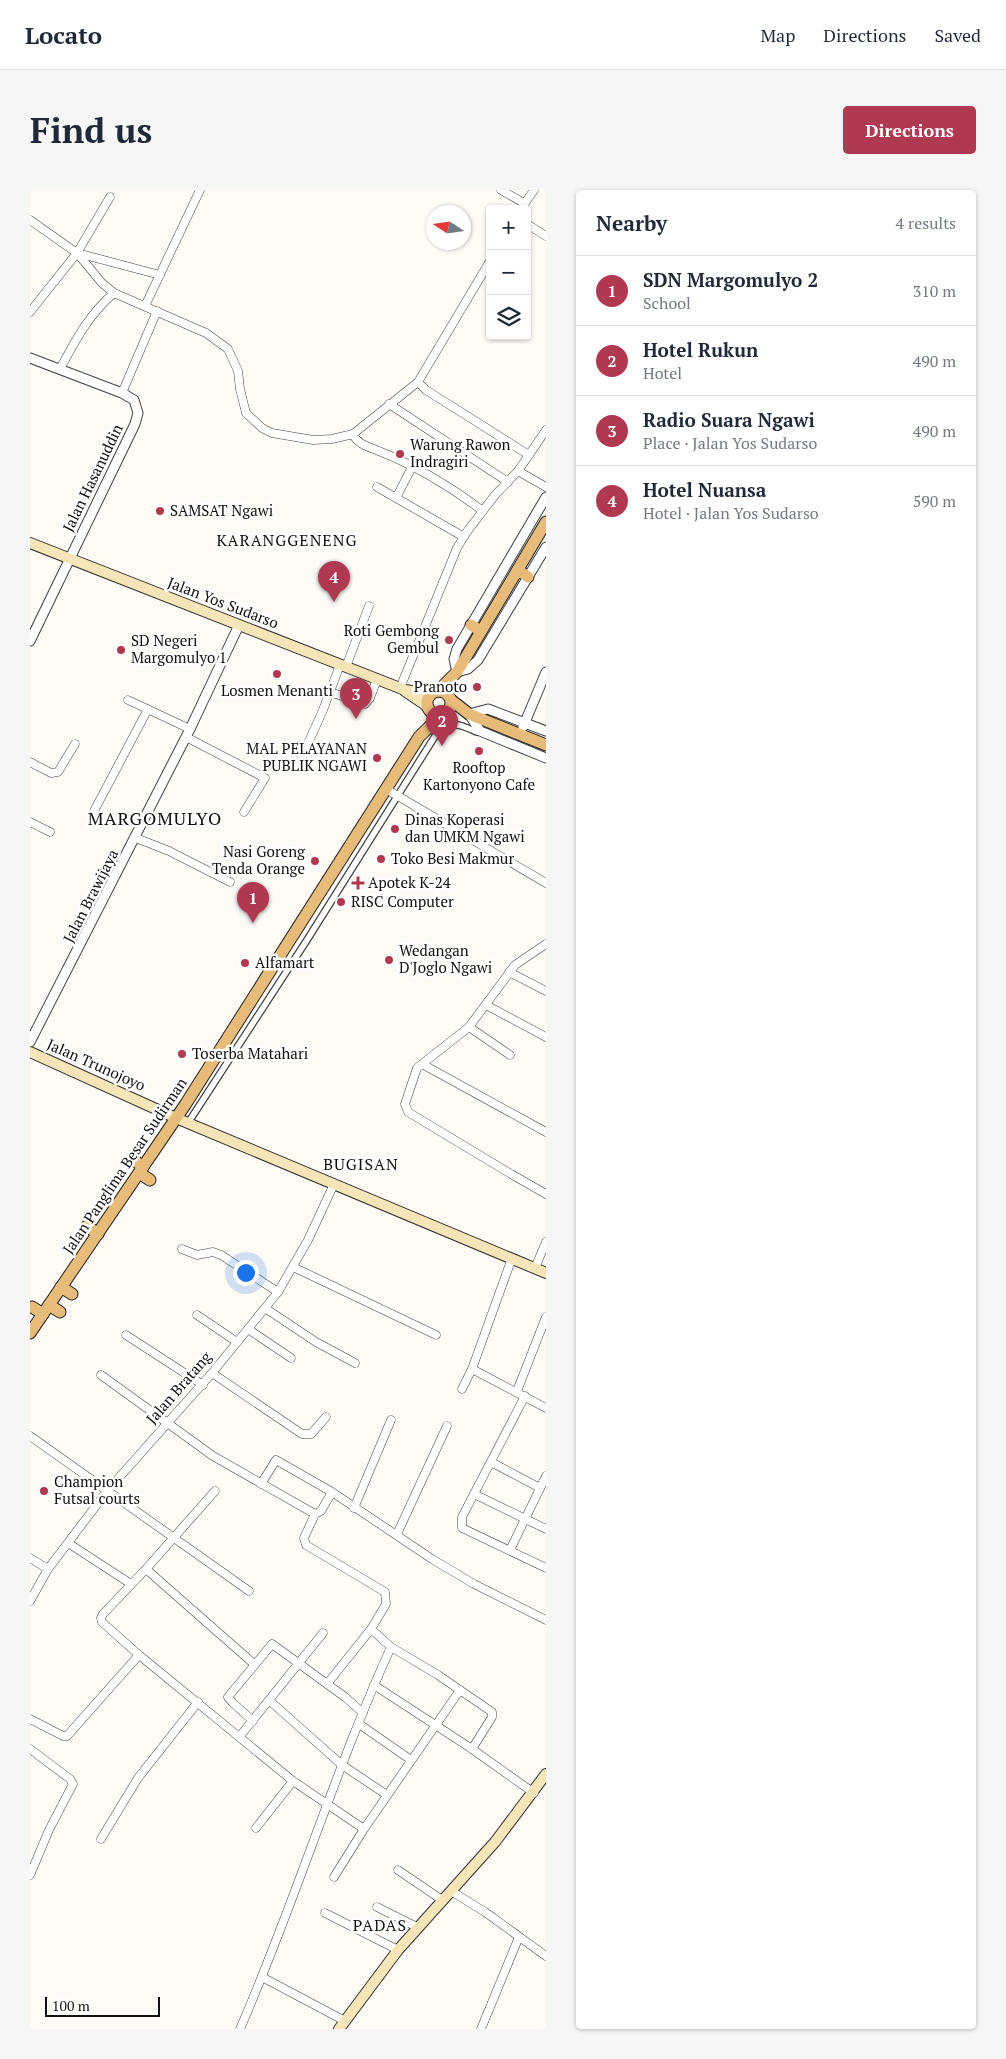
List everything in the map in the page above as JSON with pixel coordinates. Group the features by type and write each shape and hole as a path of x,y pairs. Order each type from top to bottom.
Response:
{"main road":[{"path":"444,714 451,707 450,699 457,672 546,522"},
{"name":"Jalan Yos Sudarso","path":"30,543 402,689 428,707"},
{"path":"518,570 528,577"},
{"path":"471,625 481,631"},
{"path":"457,672 428,699 428,707 434,714 469,714"},
{"name":"Jalan Yos Sudarso","path":"402,689 435,692"},
{"path":"435,692 445,692 450,699 469,714 546,745"},
{"name":"Jalan Panglima Besar Sudirman","path":"419,737 428,707"},
{"name":"Jalan Panglima Besar Sudirman","path":"30,1333 176,1118 419,737 444,714"},
{"name":"Jalan Trunojoyo","path":"30,1052 176,1118 546,1273"},
{"path":"133,1159 150,1180"},
{"path":"87,1226 98,1234"},
{"path":"61,1287 72,1294"},
{"path":"32,1308 60,1312"},
{"path":"342,2025 398,1950 495,1842 534,1793 546,1774"}],"street":[{"path":"145,306 200,190"},
{"path":"501,190 522,205"},
{"path":"524,205 534,190"},
{"path":"30,312 77,253 110,197"},
{"path":"30,220 77,253 102,283 114,293 206,333 228,349 238,371 246,413 262,428 272,433 313,440 332,439 354,434 418,382 486,268"},
{"path":"531,227 546,236"},
{"path":"77,253 160,275"},
{"path":"60,369 80,332 102,304 114,293"},
{"path":"122,392 157,311"},
{"name":"Jalan Hasanuddin","path":"30,358 122,392 134,400 138,413 135,424 69,559"},
{"path":"418,382 426,390 528,455"},
{"path":"389,404 508,482"},
{"path":"402,689 449,564 483,511 518,471 546,430"},
{"path":"354,434 358,442 389,455 446,485 483,511"},
{"path":"396,498 412,468"},
{"path":"518,471 546,487"},
{"path":"377,487 464,538"},
{"path":"546,497 455,653 454,666 457,672 471,667 478,660 546,547"},
{"path":"30,641 69,559"},
{"path":"301,759 369,606"},
{"name":"Jalan Brawijaya","path":"30,1042 136,838 239,625"},
{"path":"520,735 546,672"},
{"path":"330,692 364,704 370,698 377,679"},
{"path":"128,700 148,709 265,778 244,812"},
{"path":"94,811 148,709"},
{"path":"546,731 488,709 469,714 480,732 546,758"},
{"path":"188,1123 440,729 457,724 477,732"},
{"path":"30,762 51,773 58,772 75,744"},
{"path":"386,789 546,883"},
{"path":"30,822 50,832"},
{"path":"136,838 230,882"},
{"path":"546,944 541,949 525,957 509,972 469,1027 422,1064 414,1076 404,1104 408,1112 546,1194"},
{"path":"509,972 546,991"},
{"path":"486,1005 546,1037"},
{"path":"469,1027 510,1055"},
{"path":"422,1064 546,1132"},
{"name":"Jalan Bratang","path":"30,1601 48,1569 108,1490 212,1373 278,1292 308,1240 334,1184"},
{"path":"535,1268 546,1242"},
{"path":"182,1248 197,1254 213,1252 222,1255 278,1292"},
{"path":"462,1389 472,1369 512,1258"},
{"path":"293,1267 436,1335"},
{"path":"266,1308 316,1342 355,1363"},
{"path":"197,1315 237,1342"},
{"path":"517,1391 546,1317"},
{"path":"248,1329 290,1358"},
{"path":"126,1335 202,1384"},
{"path":"472,1369 517,1391 546,1408"},
{"path":"212,1373 302,1434 311,1434 326,1417"},
{"path":"101,1375 213,1456 314,1514"},
{"path":"525,1396 460,1523 462,1528 546,1568"},
{"path":"354,1508 390,1420"},
{"path":"397,1534 447,1426"},
{"path":"30,1436 249,1591"},
{"path":"261,1484 276,1460 332,1492 432,1559 474,1584 546,1620"},
{"path":"490,1462 540,1488"},
{"path":"510,1550 546,1476"},
{"path":"214,1491 103,1614 102,1622 293,1781 364,1829"},
{"path":"327,1684 370,1629 387,1600 385,1592 306,1544 304,1538 314,1514 321,1511 332,1492"},
{"path":"474,1494 546,1530"},
{"path":"68,1543 131,1584"},
{"path":"30,1558 48,1569"},
{"path":"146,1568 254,1664"},
{"path":"370,1629 391,1647 492,1712 492,1717 472,1749"},
{"path":"240,1736 323,1633"},
{"path":"253,1721 228,1698 272,1644 363,1713"},
{"path":"240,2029 262,1977 326,1804 391,1647"},
{"path":"30,1719 62,1736 67,1736 139,1654"},
{"path":"374,1685 472,1749 534,1793"},
{"path":"334,1877 364,1829 460,1690"},
{"path":"270,1701 342,1765 387,1795"},
{"path":"101,1839 138,1778 198,1702"},
{"path":"359,1724 411,1760"},
{"path":"30,1749 70,1779 73,1784 49,1830 30,1875"},
{"path":"256,1828 293,1781"},
{"path":"398,1870 442,1900"},
{"path":"450,1891 485,1912 546,1956"},
{"path":"377,1907 417,1927"},
{"path":"325,1913 398,1950"},
{"path":"482,2029 519,1937"},
{"path":"262,1977 342,2025"}],"place":[{"name":"Warung Rawon Indragiri","path":"400,454"},
{"name":"SAMSAT Ngawi","path":"160,511"},
{"name":"Hotel Nuansa","path":"334,602"},
{"name":"Roti Gembong Gembul","path":"449,640"},
{"name":"SD Negeri Margomulyo 1","path":"121,650"},
{"name":"Losmen Menanti","path":"277,674"},
{"name":"Pranoto","path":"477,687"},
{"name":"Radio Suara Ngawi","path":"356,719"},
{"name":"Hotel Rukun","path":"442,746"},
{"name":"Rooftop Kartonyono Cafe","path":"479,751"},
{"name":"MAL PELAYANAN PUBLIK NGAWI","path":"377,758"},
{"name":"Dinas Koperasi dan UMKM Ngawi","path":"395,829"},
{"name":"Toko Besi Makmur","path":"381,859"},
{"name":"Nasi Goreng Tenda Orange","path":"315,861"},
{"name":"Apotek K-24","path":"358,883"},
{"name":"RISC Computer","path":"341,902"},
{"name":"SDN Margomulyo 2","path":"253,923"},
{"name":"Wedangan D'Joglo Ngawi","path":"389,960"},
{"name":"Alfamart","path":"245,963"},
{"name":"Toserba Matahari","path":"182,1054"},
{"name":"Champion Futsal courts","path":"44,1491"}],"district":[{"name":"KARANGGENENG","path":"287,540"},
{"name":"MARGOMULYO","path":"155,819"},
{"name":"BUGISAN","path":"361,1164"},
{"name":"PADAS","path":"380,1925"}]}
